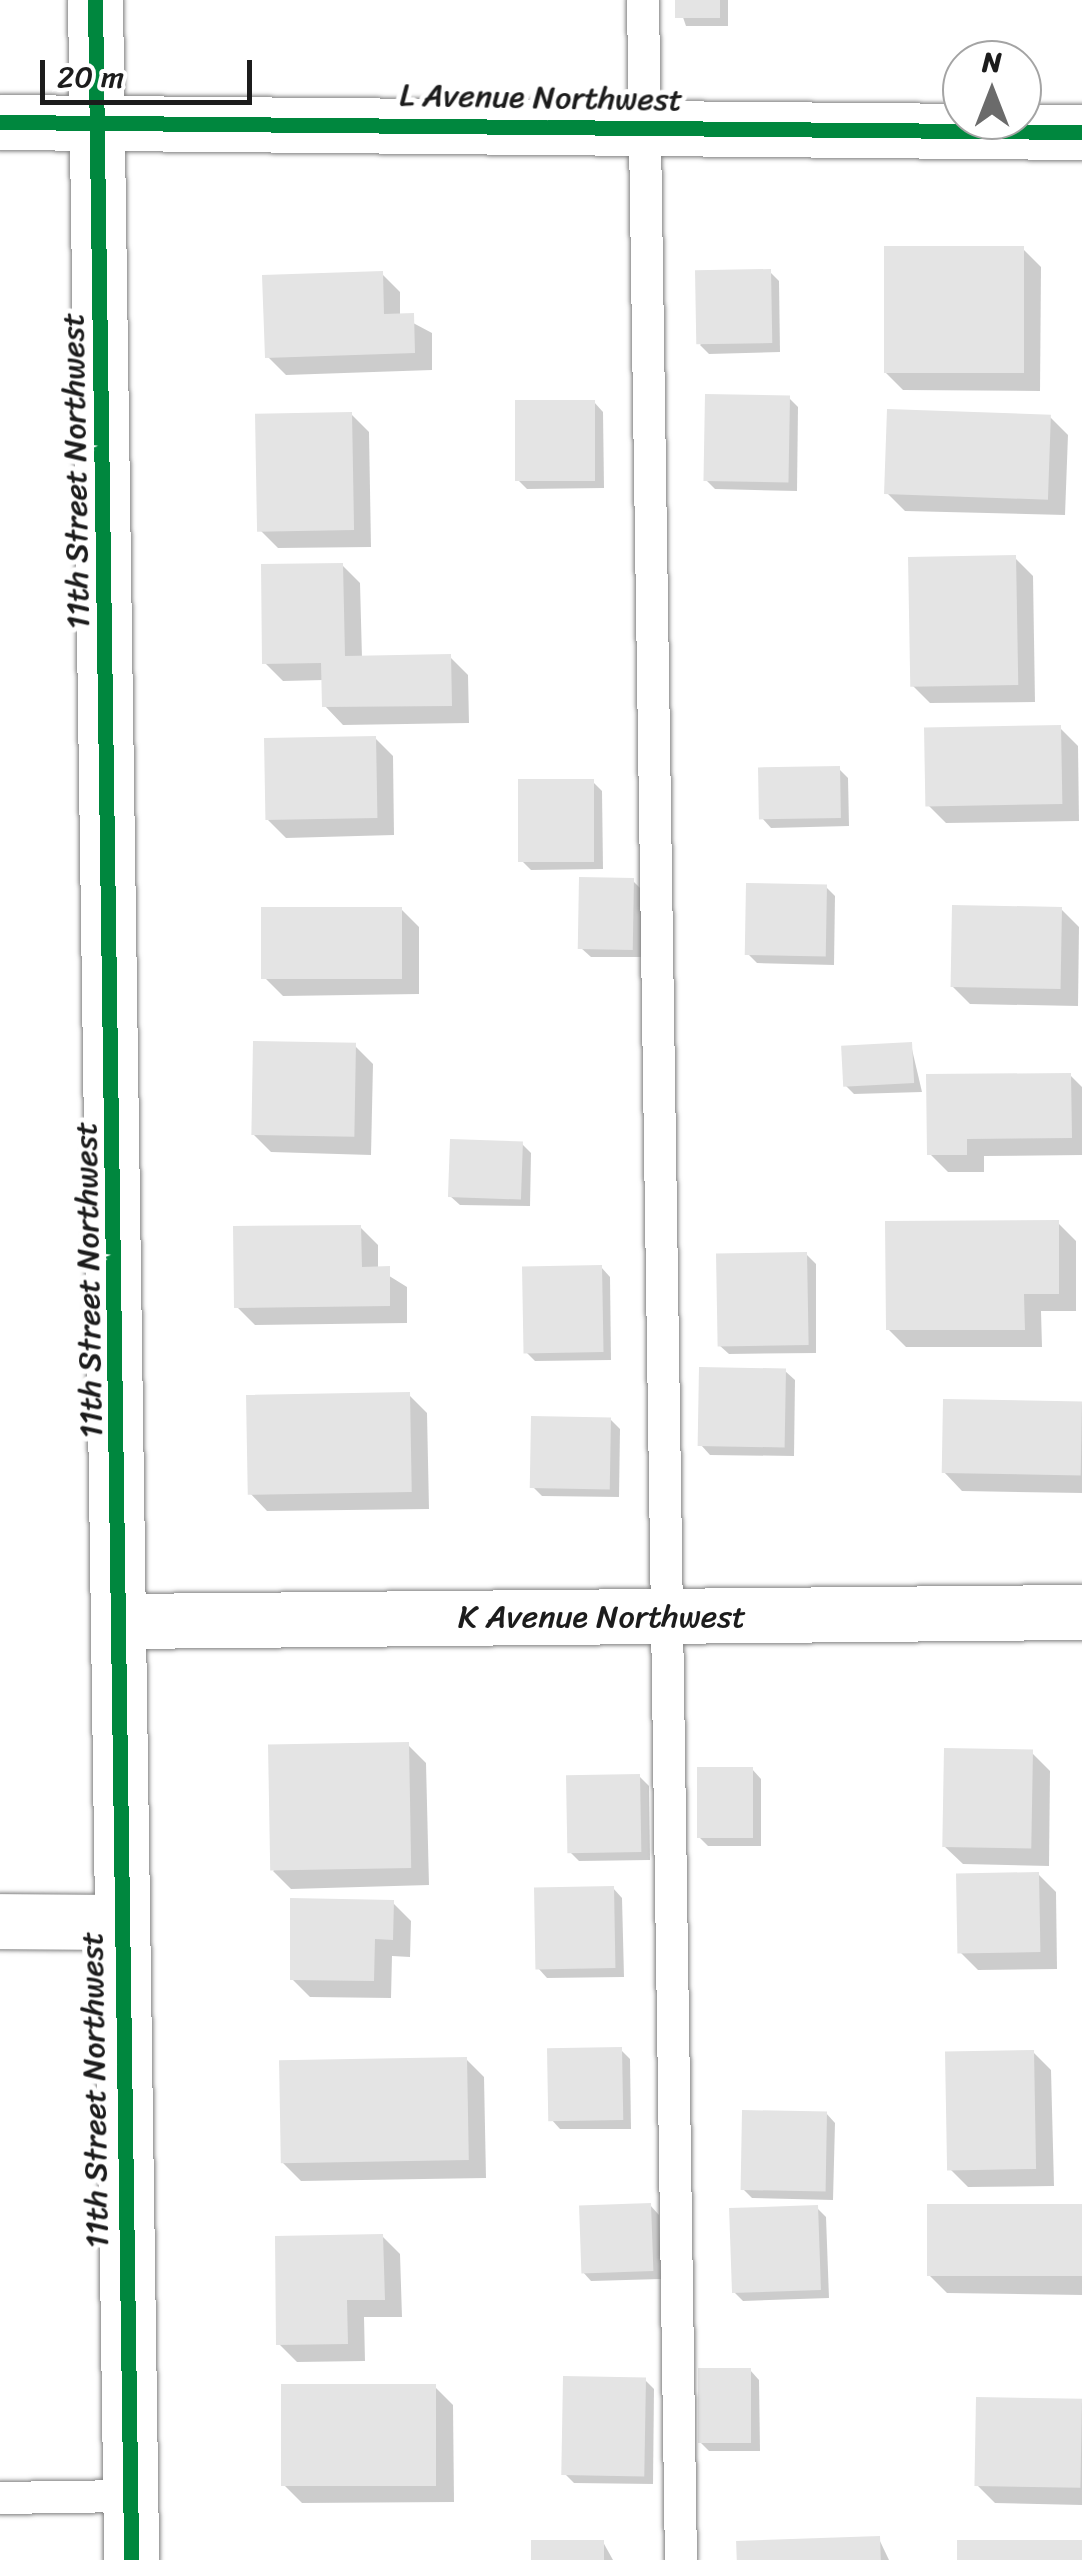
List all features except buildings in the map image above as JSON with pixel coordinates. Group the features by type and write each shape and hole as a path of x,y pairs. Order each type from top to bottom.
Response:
{"street":[{"name":"11th Street Northwest","path":"95,0 122,1621 120,1922 131,2560"},
{"name":"L Avenue Northwest","path":"0,122 1082,132"},
{"name":"K Avenue Northwest","path":"122,1621 1082,1612"},
{"path":"0,1920 120,1922"}],"lane":[{"path":"644,0 680,2560"},
{"path":"0,2498 130,2496"}],"cycle path":[{"path":"95,0 131,2560"},
{"path":"0,122 1082,132"}]}
